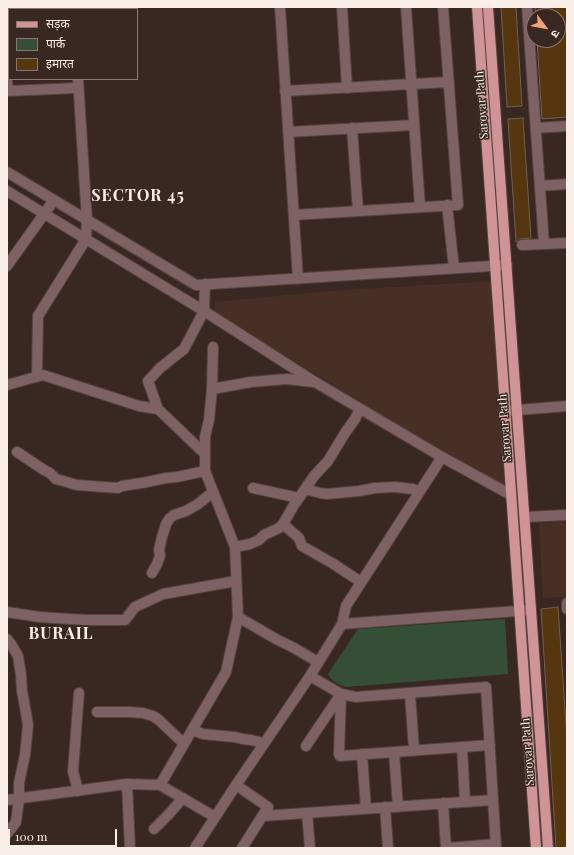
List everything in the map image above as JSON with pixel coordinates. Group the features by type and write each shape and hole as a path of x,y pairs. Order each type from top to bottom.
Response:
{"main road":[{"name":"Sarovar Path","path":"477,7 536,848"},
{"name":"Sarovar Path","path":"488,7 548,848"}],"street":[{"path":"36,8 45,7"},
{"path":"280,7 298,279"},
{"path":"342,7 347,88"},
{"path":"406,7 420,207"},
{"path":"294,215 458,204 443,7"},
{"path":"527,7 544,244"},
{"path":"7,80 7,91 37,90 78,84 87,220 86,239 38,316 37,376"},
{"path":"37,80 37,90"},
{"path":"285,91 449,82"},
{"path":"288,132 414,125"},
{"path":"536,128 567,126"},
{"path":"352,128 358,211"},
{"path":"7,172 196,285 506,265"},
{"path":"540,186 567,184"},
{"path":"7,191 204,311 315,382 442,457 511,495"},
{"path":"7,266 54,200"},
{"path":"447,205 454,268"},
{"path":"522,245 567,243"},
{"path":"205,284 204,311 184,349 160,368 148,381 158,409 205,454"},
{"path":"160,785 226,672 238,617 234,547 205,471 205,437 209,420 212,389 213,347"},
{"path":"7,385 43,375 139,406 158,409"},
{"path":"212,389 250,382 287,380 315,382"},
{"path":"505,410 567,406"},
{"path":"234,547 250,544 259,540 264,535 279,528 283,524 314,476 328,461 355,419 360,408"},
{"path":"17,452 50,473 56,479 77,485 118,488 205,471"},
{"path":"195,848 310,676 342,624 346,606 442,457"},
{"path":"305,489 320,494 327,494 395,487 413,489 420,493"},
{"path":"253,488 299,498"},
{"path":"152,574 160,556 159,550 162,537 166,524 170,518 198,504 213,492"},
{"path":"524,517 567,515"},
{"path":"283,524 299,538 302,546 361,582"},
{"path":"7,612 39,617 86,620 126,620 135,607 163,594 236,581"},
{"path":"567,603 567,609"},
{"path":"342,624 531,610"},
{"path":"238,617 318,662"},
{"path":"7,639 18,656 28,725 25,755 19,783 19,799 16,822 7,834"},
{"path":"310,676 341,694 356,698 486,687 496,846 446,848 443,804"},
{"path":"78,791 73,771 80,693"},
{"path":"306,746 341,694"},
{"path":"341,694 338,754 340,756 490,745"},
{"path":"410,694 414,750"},
{"path":"97,712 130,712 143,713 153,716 184,743"},
{"path":"192,730 203,734 228,736 264,744"},
{"path":"462,747 465,802"},
{"path":"394,752 398,806"},
{"path":"362,754 366,809"},
{"path":"7,800 127,784 160,785 215,817"},
{"path":"127,784 130,848"},
{"path":"236,785 268,807 242,848"},
{"path":"154,828 183,798"},
{"path":"263,816 493,800"},
{"path":"385,807 388,848"},
{"path":"307,813 310,848"}],"shaded area":[{"path":"491,281 505,489 215,313 215,302 330,291"},
{"path":"567,522 567,597 543,598 539,523"}],"green space":[{"path":"505,619 508,674 346,687 331,679 328,674 358,629"}],"building":[{"path":"501,7 516,7 522,106 507,107"},
{"path":"567,7 567,117 542,119 538,48 566,48 566,8 535,8"},
{"path":"523,118 531,238 521,239 516,242 508,119"},
{"path":"558,607 567,739 567,848 556,848 541,609"}],"district":[{"name":"SECTOR 45","path":"138,196"},
{"name":"BURAIL","path":"61,634"}]}
